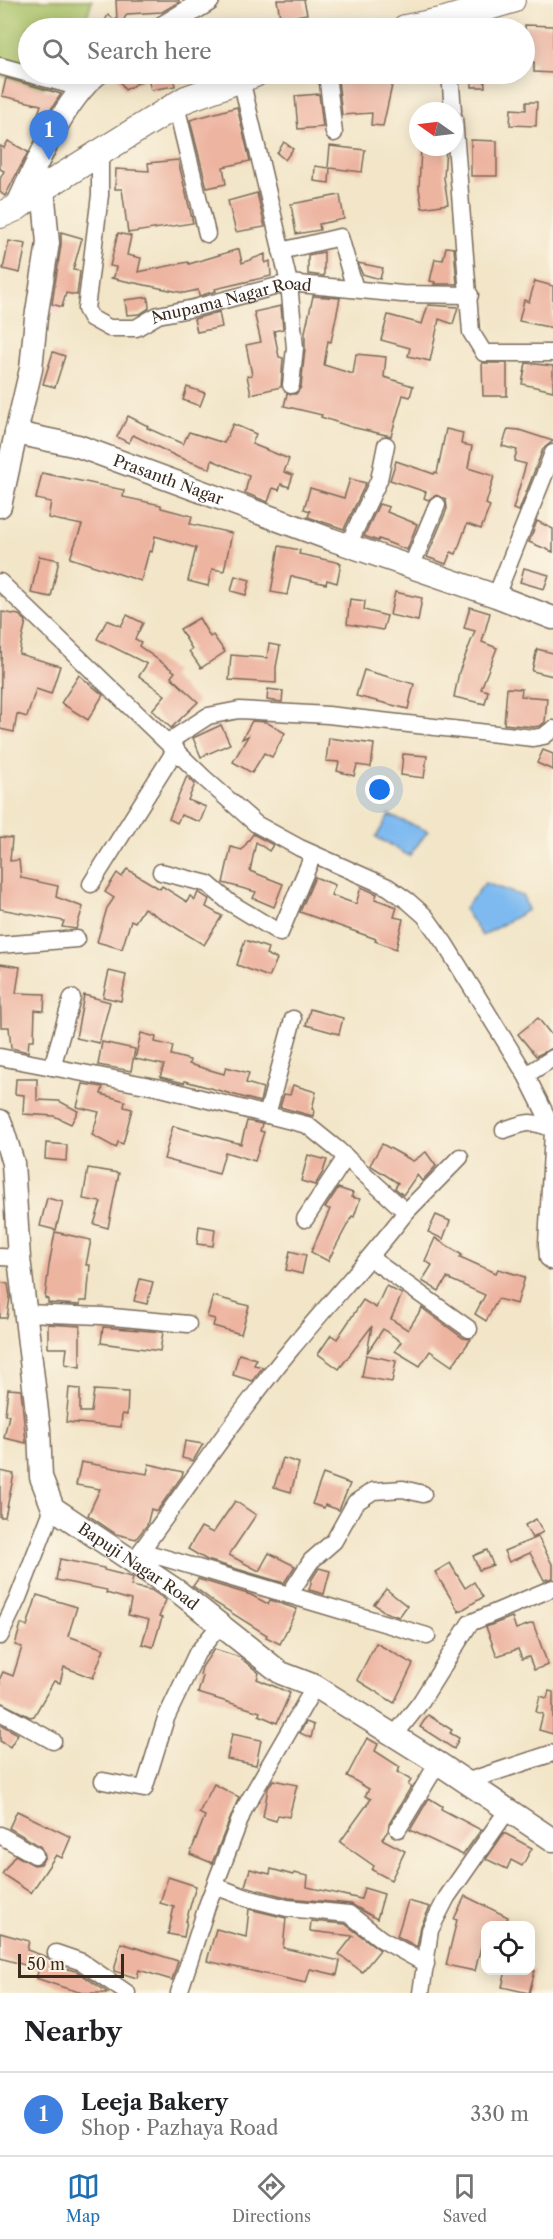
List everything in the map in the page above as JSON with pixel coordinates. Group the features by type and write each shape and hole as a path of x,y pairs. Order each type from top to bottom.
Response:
{"main road":[{"path":"462,18 512,0"},
{"path":"8,212 186,99 226,84"}],"street":[{"path":"178,18 206,1"},
{"path":"0,66 18,69"},
{"path":"8,212 87,84"},
{"path":"250,84 289,283 295,348 291,385"},
{"path":"328,84 334,134"},
{"path":"451,84 452,102"},
{"path":"176,105 207,234"},
{"name":"Anupama Nagar Road","path":"100,152 100,195 86,304 91,318 109,327 136,328 158,315 289,283 402,294 470,295"},
{"path":"457,156 470,295 471,332 484,353 553,353"},
{"path":"0,506 31,369 36,318 48,243 43,188"},
{"path":"281,251 340,237 355,289"},
{"name":"Prasanth Nagar","path":"16,433 78,446 348,546 553,618"},
{"path":"348,546 379,480 387,445"},
{"path":"495,596 552,459"},
{"path":"411,567 437,505"},
{"path":"0,582 256,824 313,855 388,888 425,916 445,944 526,1075 553,1130 547,1244 548,1258 553,1262"},
{"path":"92,884 172,745 208,716 239,710 328,715 532,738 544,736 553,729"},
{"path":"161,872 208,884 229,902 280,933 313,855"},
{"path":"0,945 77,939"},
{"path":"52,1067 72,998"},
{"path":"267,1114 293,1019"},
{"path":"0,1057 161,1088 307,1125 406,1212"},
{"path":"526,1075 553,1058"},
{"path":"0,1121 13,1163 9,1258 25,1313 39,1429 41,1477 53,1508 18,1598 0,1636"},
{"path":"504,1130 535,1122 553,1130"},
{"path":"305,1220 346,1157"},
{"path":"427,1636 289,1595 137,1556 291,1348 370,1258 406,1212 460,1157"},
{"path":"370,1258 469,1329"},
{"path":"25,1313 102,1316 188,1324"},
{"path":"289,1595 311,1561 334,1541 355,1503 373,1491 403,1489 423,1494"},
{"name":"Bapuji Nagar Road","path":"53,1508 137,1556 281,1673 315,1686 438,1763 553,1840"},
{"path":"394,1736 420,1703 470,1623 553,1588"},
{"path":"104,1780 144,1789 171,1709 197,1653 220,1625"},
{"path":"179,1993 244,1809 315,1686"},
{"path":"0,1712 53,1741"},
{"path":"465,1782 553,1753"},
{"path":"398,1829 438,1763"},
{"path":"421,1993 428,1936 447,1897 507,1811"},
{"path":"0,1835 35,1855"},
{"path":"215,1886 247,1898 287,1908 349,1914 381,1939 426,1964"},
{"path":"56,1953 82,1962 128,1993"}],"shaded area":[{"path":"54,264 74,270 60,313 43,308"}],"green space":[{"path":"0,0 92,0 87,18 18,18 18,81 0,75"},
{"path":"28,84 54,84 40,88"}],"water":[{"path":"389,815 428,831 409,856 376,837"},
{"path":"485,883 523,896 528,910 482,936 464,909"}],"building":[{"path":"116,0 179,0 162,12 127,14 125,18 117,18"},
{"path":"277,0 304,0 307,14 295,16 296,18 280,18"},
{"path":"535,25 553,26 553,73 535,72"},
{"path":"6,78 18,81 18,84 27,84 61,94 46,117 38,114 41,105 2,96"},
{"path":"122,84 136,84 125,90"},
{"path":"150,84 175,84 175,86 151,90"},
{"path":"339,84 392,84 383,126 371,125 372,113 342,115"},
{"path":"472,84 485,84 485,87 472,87"},
{"path":"319,94 323,127 298,129 295,96"},
{"path":"526,102 537,102 536,126 510,125 511,109 526,110"},
{"path":"237,107 250,161 223,167 226,184 207,188 190,120"},
{"path":"471,140 497,141 497,176 471,176"},
{"path":"8,141 28,152 5,196 0,192 0,179 4,171 0,169 0,146 4,148"},
{"path":"284,142 293,149 285,160 277,153"},
{"path":"330,146 365,150 362,172 330,168 329,183 314,181 315,166 328,168"},
{"path":"421,156 445,156 444,178 448,204 422,208 419,188"},
{"path":"178,160 193,223 128,233 122,189 115,189 116,169 149,171 148,163"},
{"path":"257,193 265,227 236,232 228,201"},
{"path":"340,195 344,219 319,224 320,230 296,234 291,204"},
{"path":"61,232 82,238 73,270 80,271 77,295 66,293 62,307 52,304"},
{"path":"118,233 131,236 127,255 141,258 138,272 188,262 189,264 239,249 242,263 265,254 265,263 270,261 271,276 215,289 216,291 199,296 198,290 184,293 111,278 114,277 116,267 110,266"},
{"path":"9,241 26,244 20,273 3,269"},
{"path":"446,247 454,248 457,284 434,284 435,282 430,281 435,259 443,260"},
{"path":"324,252 324,276 308,274 308,255"},
{"path":"358,263 383,268 380,279 362,274"},
{"path":"535,281 553,286 553,328 519,321 524,300 529,302"},
{"path":"313,296 340,298 324,365 353,374 356,354 386,357 384,377 413,386 410,397 403,395 391,436 351,427 321,417 322,415 284,406 287,394 296,394 301,387 305,332"},
{"path":"148,297 149,308 140,314 127,315 125,300"},
{"path":"428,305 458,307 453,324 439,319 430,361 408,356 410,348 381,340 388,315 422,324"},
{"path":"281,306 283,329 274,331 279,357 283,358 281,387 251,394 247,376 252,375 246,345 261,342 254,312"},
{"path":"219,312 222,327 197,332 194,319"},
{"path":"53,352 65,356 55,387 43,384"},
{"path":"482,363 507,363 507,396 483,396"},
{"path":"526,363 553,366 553,391 522,384"},
{"path":"187,387 205,393 200,406 183,400"},
{"path":"128,416 148,426 147,428 183,444 189,432 224,443 233,424 256,434 252,444 289,459 284,472 293,475 289,487 281,484 279,490 273,488 268,502 245,493 249,476 212,460 210,469 178,457 133,435 129,443 117,437"},
{"path":"446,429 463,433 461,444 472,446 468,468 494,476 486,504 490,506 481,529 467,524 456,554 451,552 446,564 427,557 447,509 446,499 436,495 428,500 424,498 426,492 390,480 396,461 434,474 437,473"},
{"path":"508,429 519,430 553,441 543,449 519,511 513,509 526,464 514,461 517,450 502,446"},
{"path":"42,473 124,490 123,497 161,505 161,508 192,516 190,524 232,533 224,571 212,569 208,586 188,581 196,548 155,536 152,552 149,551 141,581 70,558 82,525 48,518 51,502 36,499"},
{"path":"350,479 366,483 344,529 308,517 310,511 304,509 310,488 344,498"},
{"path":"379,504 389,507 387,512 417,524 407,550 364,536"},
{"path":"537,521 553,529 553,552 529,542"},
{"path":"279,546 300,550 299,554 341,563 337,583 327,580 326,584 291,576 287,595 271,592"},
{"path":"39,556 59,560 51,597 31,593"},
{"path":"524,568 549,575 544,589 520,582"},
{"path":"235,576 250,580 246,595 231,591"},
{"path":"395,592 422,598 418,621 390,615"},
{"path":"350,599 365,601 364,610 387,616 383,630 347,624"},
{"path":"470,607 490,613 482,642 497,648 481,689 488,691 485,704 454,697 459,672 475,631 464,628"},
{"path":"2,612 19,615 26,621 19,654 60,666 51,694 36,689 27,717 17,714 14,732 0,729"},
{"path":"127,615 143,623 135,639 141,642 139,646 175,672 171,677 198,702 171,728 152,710 165,695 139,676 147,664 97,639 107,620 121,626"},
{"path":"199,618 210,637 213,635 225,652 201,668 189,651 192,649 180,629"},
{"path":"269,644 280,646 276,683 229,680 231,655 267,658"},
{"path":"537,649 553,653 553,676 532,671"},
{"path":"364,670 414,684 408,709 356,696"},
{"path":"79,675 103,695 88,720 61,703"},
{"path":"507,688 522,689 521,696 547,698 545,722 533,727 504,724"},
{"path":"268,689 283,691 282,702 267,700"},
{"path":"252,721 266,722 285,733 272,757 264,753 252,773 233,762 248,736 242,739"},
{"path":"221,725 230,744 201,757 193,738"},
{"path":"329,738 374,744 371,767 357,765 354,776 337,771 339,762 326,761"},
{"path":"543,750 553,754 553,770 537,763"},
{"path":"403,754 427,756 424,778 401,775"},
{"path":"187,776 195,784 188,800 206,807 200,822 181,815 177,823 169,819"},
{"path":"253,834 273,845 269,851 256,842 250,871 283,884 274,907 253,898 256,892 223,883 231,847 242,850"},
{"path":"0,837 12,838 10,861 19,860 21,878 58,886 56,897 83,907 76,929 62,927 64,921 0,909"},
{"path":"127,869 160,889 162,886 187,902 190,896 195,900 198,892 209,899 206,907 222,916 204,945 144,908 135,922 131,920 122,949 97,942 107,908 114,898 105,892 117,873 122,877"},
{"path":"315,877 335,885 331,895 356,904 361,887 377,894 375,899 397,907 394,917 403,919 396,949 375,941 376,939 300,912"},
{"path":"245,940 268,948 266,954 277,959 269,977 237,965"},
{"path":"0,964 20,967 16,993 45,994 44,1011 35,1010 34,1040 29,1040 28,1052 11,1048 9,1027 1,1027"},
{"path":"109,971 126,975 121,1001 103,997"},
{"path":"84,995 110,1002 99,1043 76,1038"},
{"path":"310,1009 343,1018 339,1034 306,1025"},
{"path":"538,1018 553,1037 553,1048 536,1056 518,1034"},
{"path":"141,1033 156,1037 155,1042 173,1046 171,1055 190,1060 189,1064 224,1074 226,1067 249,1073 246,1083 263,1088 260,1102 185,1081 184,1083 160,1077 164,1065 135,1059"},
{"path":"102,1042 135,1049 131,1071 98,1065"},
{"path":"16,1079 37,1079 37,1100 59,1101 78,1111 71,1124 54,1116 23,1114 24,1095 15,1094"},
{"path":"83,1084 103,1087 101,1094 125,1101 124,1107 132,1109 123,1144 118,1142 116,1148 92,1135 99,1112 77,1107"},
{"path":"293,1085 316,1092 312,1109 314,1110 313,1116 280,1107 284,1094 290,1095"},
{"path":"247,1121 262,1124 260,1131 264,1132 255,1161 225,1152 219,1174 164,1159 173,1126 241,1144"},
{"path":"46,1143 67,1145 66,1161 45,1159"},
{"path":"382,1144 413,1161 426,1152 436,1166 422,1181 417,1175 403,1195 395,1188 398,1183 370,1165"},
{"path":"308,1155 327,1160 315,1185 301,1181"},
{"path":"88,1168 119,1173 108,1228 94,1224 101,1202 83,1199"},
{"path":"338,1188 353,1193 351,1197 360,1199 354,1217 352,1216 328,1261 311,1252 330,1209 325,1208"},
{"path":"47,1198 63,1202 56,1230 40,1226"},
{"path":"436,1215 450,1221 443,1239 428,1232"},
{"path":"199,1226 215,1229 213,1246 197,1244"},
{"path":"55,1232 91,1240 86,1265 90,1265 87,1301 80,1301 80,1305 48,1303 48,1299 45,1298"},
{"path":"435,1238 462,1255 460,1257 496,1273 498,1269 525,1277 517,1304 498,1299 486,1321 475,1314 485,1295 447,1278 439,1291 422,1281 432,1265 425,1261"},
{"path":"290,1251 306,1255 302,1274 286,1270"},
{"path":"140,1279 153,1282 147,1304 134,1301"},
{"path":"0,1282 8,1284 10,1297 7,1318 0,1318"},
{"path":"386,1286 402,1294 391,1319 408,1330 422,1308 463,1338 471,1339 452,1366 430,1351 420,1366 395,1351 401,1342 383,1329 367,1353 372,1326 339,1369 318,1354 331,1335 337,1339 363,1300 376,1308"},
{"path":"213,1296 249,1306 241,1334 213,1326 215,1319 207,1317"},
{"path":"48,1324 80,1326 80,1367 65,1364 67,1348 48,1348"},
{"path":"103,1327 163,1332 160,1351 101,1343"},
{"path":"239,1354 256,1359 254,1365 263,1367 252,1381 233,1375"},
{"path":"366,1355 396,1361 392,1382 362,1377"},
{"path":"69,1388 80,1389 80,1412 91,1412 94,1390 128,1392 127,1415 122,1414 121,1427 66,1422"},
{"path":"8,1389 21,1390 26,1443 4,1438 9,1415 5,1415"},
{"path":"185,1441 203,1444 193,1461 182,1458"},
{"path":"283,1458 299,1463 291,1492 274,1487"},
{"path":"81,1462 147,1474 149,1464 183,1472 157,1511 151,1509 147,1525 136,1539 116,1534 88,1515 100,1489 76,1485"},
{"path":"0,1471 14,1474 5,1517 0,1517"},
{"path":"323,1474 350,1484 339,1510 325,1505 324,1508 312,1504"},
{"path":"235,1501 256,1515 229,1555 259,1571 269,1553 295,1566 284,1583 207,1560 188,1549 201,1527 213,1533"},
{"path":"536,1519 543,1532 532,1538 525,1525"},
{"path":"538,1537 553,1566 553,1578 544,1580 530,1553 509,1562 504,1551"},
{"path":"487,1550 493,1565 479,1570 473,1556"},
{"path":"60,1559 104,1568 104,1570 132,1577 131,1586 151,1590 166,1600 159,1617 162,1618 153,1647 142,1644 149,1620 128,1615 131,1600 106,1593 107,1590 56,1580"},
{"path":"450,1563 465,1588 474,1582 483,1597 459,1612 435,1572"},
{"path":"319,1568 330,1571 324,1594 309,1590 312,1579"},
{"path":"198,1579 251,1595 268,1604 270,1600 297,1609 280,1644 266,1637 267,1635 193,1586"},
{"path":"386,1589 407,1606 399,1617 385,1612 374,1604"},
{"path":"37,1595 77,1607 68,1636 104,1649 93,1678 64,1667 60,1683 54,1681 34,1716 30,1717 0,1702 0,1678 3,1672 13,1676 22,1647 15,1645 21,1624 27,1626"},
{"path":"512,1617 516,1629 533,1623 548,1665 534,1670 529,1657 522,1659 518,1649 497,1656 486,1627"},
{"path":"376,1643 413,1664 394,1703 357,1680"},
{"path":"214,1649 239,1657 259,1673 257,1679 290,1693 277,1723 259,1715 260,1712 198,1693 203,1676 200,1675 202,1667"},
{"path":"549,1691 553,1692 553,1734 539,1730 543,1714 536,1712 540,1696 547,1698"},
{"path":"428,1715 452,1730 450,1733 459,1738 454,1749 420,1727"},
{"path":"306,1722 314,1725 311,1738 300,1733"},
{"path":"0,1724 18,1734 10,1747 0,1741"},
{"path":"232,1734 261,1740 256,1765 227,1759"},
{"path":"367,1738 378,1744 375,1751 400,1767 397,1772 411,1780 408,1785 411,1787 382,1839 405,1851 391,1880 372,1870 374,1866 340,1842 371,1799 365,1796 369,1789 347,1776"},
{"path":"273,1780 297,1785 289,1817 278,1815 276,1821 263,1817 268,1788"},
{"path":"214,1784 239,1797 212,1863 190,1854 205,1816 199,1813"},
{"path":"429,1798 442,1806 441,1809 481,1830 463,1855 410,1830"},
{"path":"17,1811 71,1837 62,1858 56,1855 31,1893 2,1874 15,1855 34,1865 41,1864 45,1856 40,1846 9,1828"},
{"path":"504,1833 532,1848 522,1866 511,1860 507,1869 486,1859"},
{"path":"250,1869 270,1874 271,1869 293,1875 294,1873 308,1876 307,1887 361,1899 364,1888 384,1894 377,1919 351,1904 289,1898 245,1886"},
{"path":"168,1877 196,1886 184,1937 168,1934 174,1907 160,1903"},
{"path":"465,1896 508,1917 506,1921 481,1921 481,1946 475,1971 446,1965 457,1920 454,1919"},
{"path":"408,1901 430,1907 421,1926 417,1947 397,1936"},
{"path":"249,1909 286,1918 283,1948 340,1961 337,1975 310,1969 306,1983 207,1961 216,1929 246,1937"},
{"path":"311,1921 345,1924 380,1950 362,1972 339,1954 353,1936 310,1931"},
{"path":"0,1933 29,1941 27,1950 47,1957 59,1966 78,1972 108,1993 83,1993 62,1987 36,1978 39,1969 0,1958"},
{"path":"121,1943 178,1961 172,1980 139,1970 137,1978 114,1971"},
{"path":"505,1975 534,1975 529,1993 502,1987"}],"place":[{"name":"Leeja Bakery","path":"49,160"}]}
